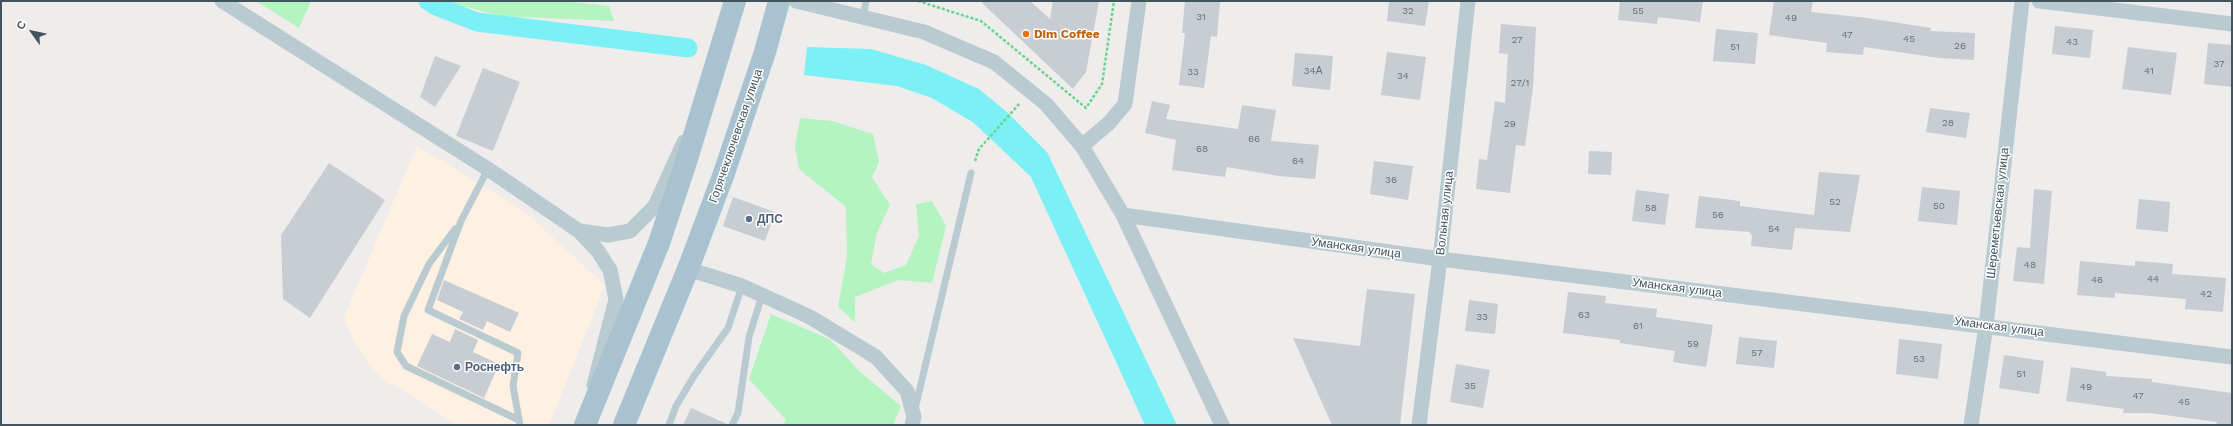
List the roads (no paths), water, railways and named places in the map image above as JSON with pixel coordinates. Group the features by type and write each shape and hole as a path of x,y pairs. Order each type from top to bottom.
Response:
{"main road":[{"path":"587,422 659,243 707,96 735,1"},
{"name":"Горячеключевская улица","path":"624,425 688,269 765,52 779,1"}],"street":[{"path":"222,1 488,169 580,231 598,251 610,270 616,299 596,370 587,422"},
{"path":"796,1 924,32 994,62 1046,104 1082,146 1123,215 1222,425"},
{"path":"1082,146 1109,123 1125,104 1139,1"},
{"name":"Вольная улица","path":"1419,425 1440,260 1468,1"},
{"name":"Шереметьевская улица","path":"1971,425 1986,326 2022,1"},
{"path":"2040,1 2232,24"},
{"path":"580,231 608,236 630,231 655,206 707,96"},
{"name":"Уманская улица","path":"1123,215 1440,260 2232,357"},
{"path":"688,269 742,286 810,317 876,357 907,391 913,421"}],"lane":[{"path":"863,18 866,1"},
{"path":"488,169 461,221 428,310 518,353 513,386 520,422"},
{"path":"913,421 971,173"},
{"path":"461,221 428,264 404,316 397,352 406,366 520,422"},
{"path":"669,425 676,406 694,376 728,328 742,286"},
{"path":"732,425 738,413 749,337 762,295"}],"water":[{"path":"807,47 871,49 926,65 979,89 1008,113 1047,152 1177,425 1145,425 1031,177 974,123 932,98 897,86 804,75"}],"waterway":[{"path":"428,1 436,6 477,22 688,48"}],"place":[{"name":"Dim Coffee","path":"1026,34"},
{"name":"ДПС","path":"749,219"},
{"name":"Роснефть","path":"457,367"}]}
